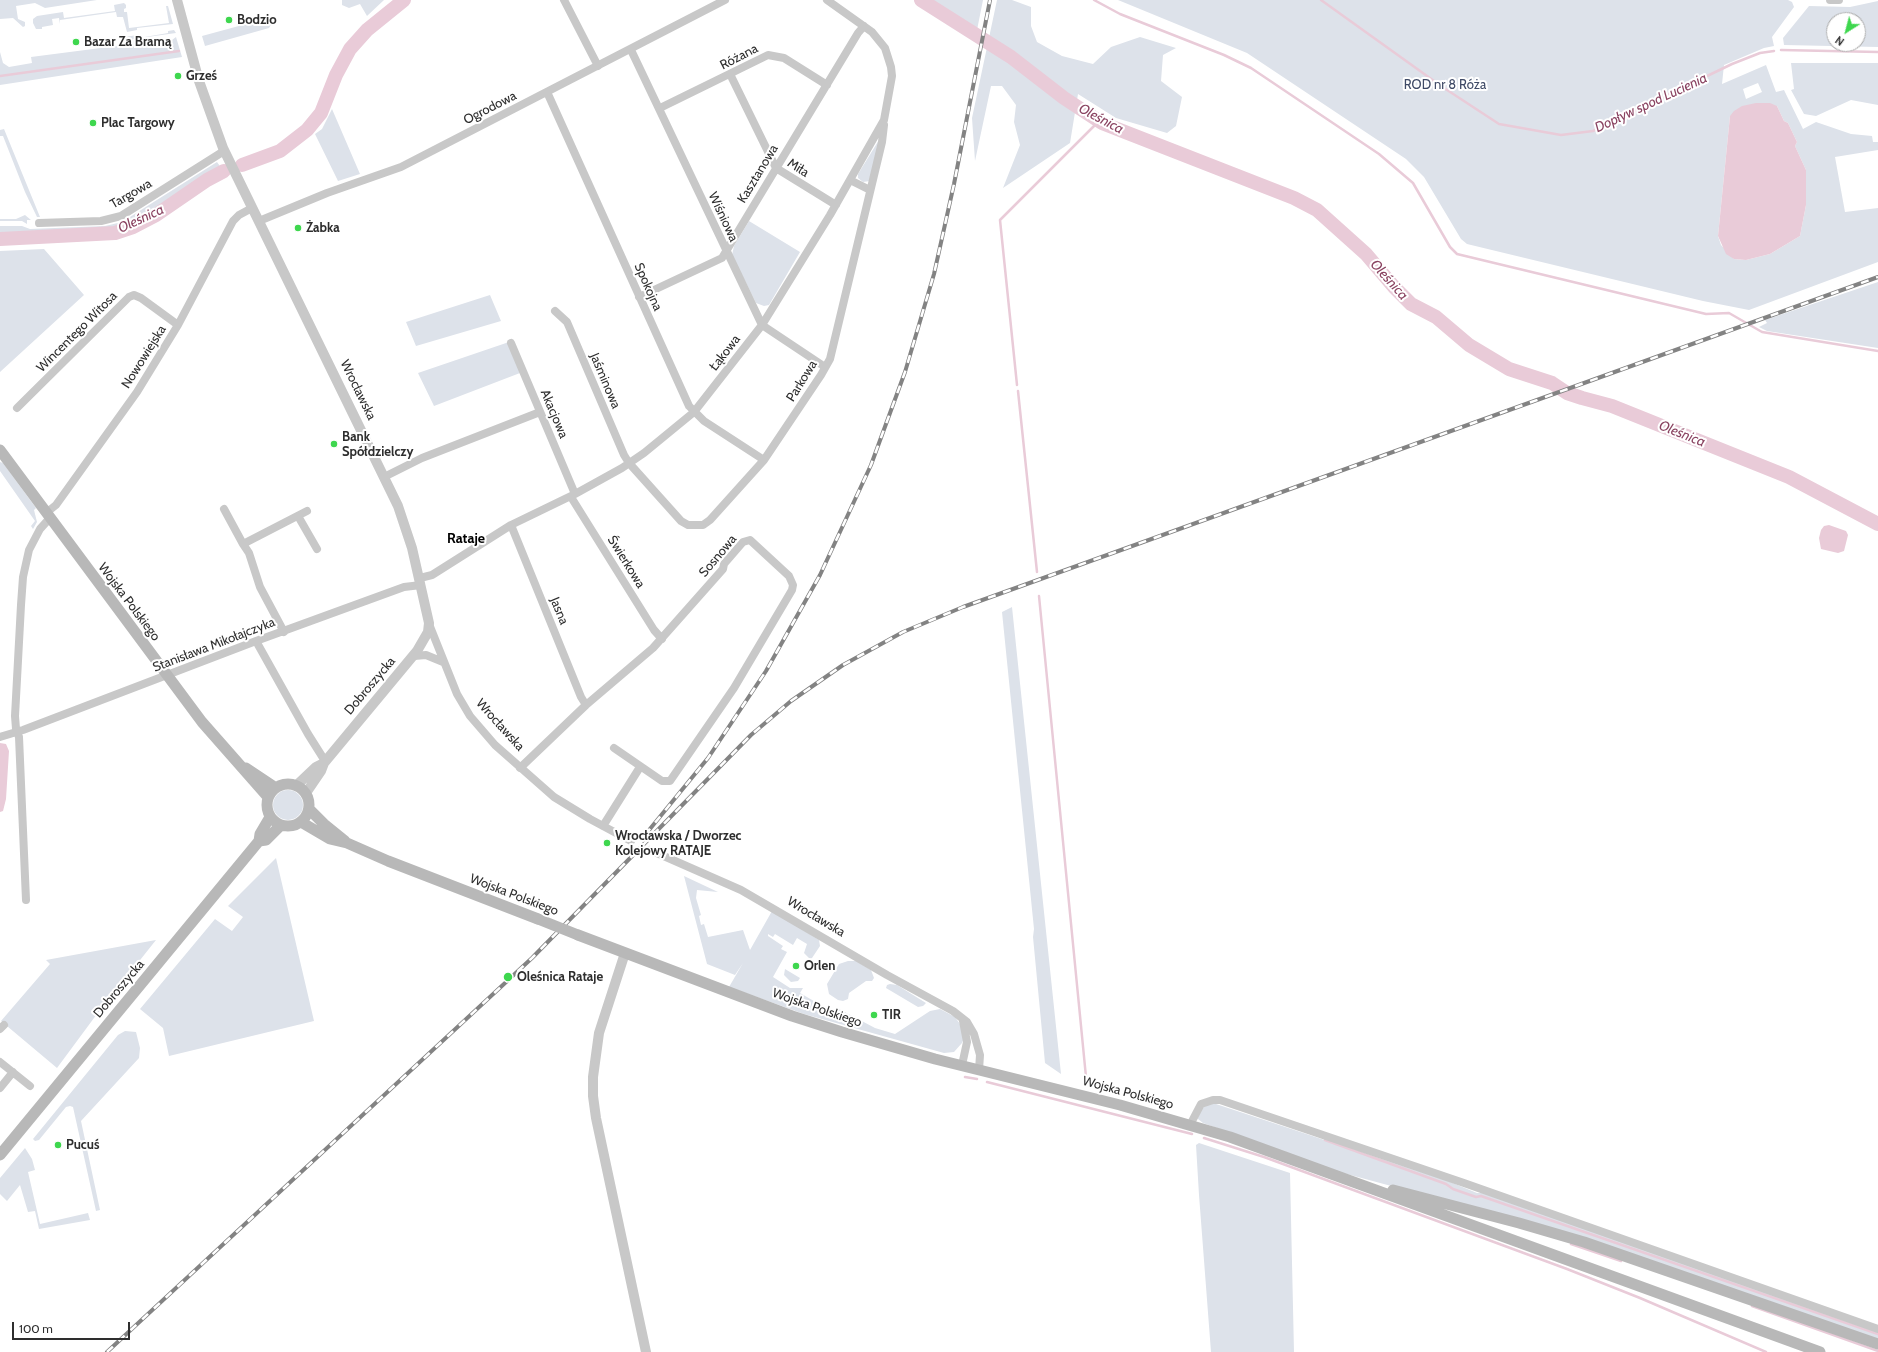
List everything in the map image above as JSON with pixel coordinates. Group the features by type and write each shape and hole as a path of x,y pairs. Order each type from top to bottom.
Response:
{"main road":[{"name":"Wojska Polskiego","path":"0,450 167,676 213,735 268,797"},
{"name":"Wojska Polskiego","path":"242,766 276,788"},
{"path":"287,785 297,786 306,793 309,809 307,815 301,822 294,826 281,825 270,817 267,804 268,797 276,788 287,785"},
{"name":"Wojska Polskiego","path":"309,809 347,843"},
{"name":"Dobroszycka","path":"0,1155 259,841 260,834 270,817"},
{"name":"Wojska Polskiego","path":"301,822 330,839 347,843 388,861 578,935 792,1016 908,1052 1120,1105 1190,1125 1337,1175"},
{"name":"Dobroszycka","path":"259,841 266,840 281,825"},
{"path":"1337,1175 1519,1223 1584,1242 1878,1344"},
{"path":"1337,1175 1430,1211 1598,1270 1820,1352"}],"street":[{"name":"Wrocławska","path":"177,0 199,81 224,152 384,477 408,531 429,624 457,694 470,716 495,745 554,797 631,841"},
{"path":"564,0 598,66"},
{"name":"Ogrodowa","path":"259,221 327,193 401,167 631,50 725,0"},
{"path":"827,0 864,26"},
{"path":"1830,0 1839,0"},
{"name":"Kasztanowa","path":"639,297 722,258 858,33 864,26"},
{"name":"Łąkowa","path":"420,581 511,526 573,496 629,463 694,412 762,326 836,205 884,120 891,88 891,67 885,48 878,38 864,26"},
{"name":"Wiśniowa","path":"631,50 660,108 726,252 762,326"},
{"name":"Różana","path":"660,108 768,55 777,56 827,85"},
{"name":"Miła","path":"730,74 776,168 836,205"},
{"name":"Spokojna","path":"548,92 686,401 694,412 704,421 764,460"},
{"name":"Parkowa","path":"629,463 681,521 695,526 703,525 710,520 764,460 830,359 882,142 884,120"},
{"name":"Targowa","path":"39,223 101,221 121,216 224,152"},
{"path":"850,180 870,190"},
{"name":"Nowowiejska","path":"26,900 15,716 23,577 29,550 48,516 137,392 178,325 233,221 238,215 252,208"},
{"name":"Wincentego Witosa","path":"17,408 128,297 134,295 141,298 178,325"},
{"name":"Jaśminowa","path":"555,311 567,322 624,455 629,463"},
{"path":"762,326 825,367"},
{"name":"Akacjowa","path":"511,343 573,496"},
{"path":"384,477 422,458 540,412"},
{"name":"Świerkowa","path":"573,496 654,630 662,639"},
{"path":"224,510 249,553 260,587 284,632"},
{"path":"243,544 308,511"},
{"path":"298,516 316,549"},
{"name":"Jasna","path":"511,526 581,697 586,705"},
{"name":"Sosnowa","path":"520,768 586,705 662,639 746,541 750,540 792,580 792,590 734,688 673,778 667,782 662,781 640,767 614,748"},
{"name":"Stanisława Mikołajczyka","path":"0,737 17,732 256,641 420,581"},
{"name":"Dobroszycka","path":"306,793 321,771 325,762 414,656 424,640 429,624"},
{"path":"256,641 325,762"},
{"path":"414,656 426,655 443,662"},
{"name":"Dobroszycka","path":"297,786 316,767 325,762"},
{"path":"603,826 640,767"},
{"name":"Wrocławska","path":"650,850 753,896 962,1018 970,1026 978,1045 980,1055 979,1070"},
{"path":"625,953 599,1033 594,1062 593,1096 646,1352"},
{"path":"962,1018 967,1038 962,1065"},
{"path":"0,1062 30,1086"},
{"path":"0,1088 13,1072"},
{"path":"1190,1125 1192,1117 1201,1104 1213,1100 1220,1100 1464,1183 1878,1329"}],"green space":[{"path":"0,0 97,0 45,8 35,3 16,6 18,19 25,22 25,26 23,27 13,18 0,19"},
{"path":"342,0 384,0 367,16 360,4 349,8 342,5"},
{"path":"928,0 983,0 977,30"},
{"path":"997,0 1012,0 1031,7 1031,26 1037,42 1062,56 1093,64 1111,47 1140,37 1176,48 1163,55 1161,81 1182,97 1176,126 1167,133 1116,118 1078,94 1070,143 1003,188 1020,145 1014,122 1016,105 1002,86 991,86 975,161 972,118"},
{"name":"ROD nr 8 Róża","path":"1118,0 1788,0 1792,2 1794,7 1772,37 1774,46 1764,48 1724,65 1722,84 1766,65 1776,92 1784,90 1803,129 1816,122 1851,134 1872,136 1873,142 1878,142 1878,150 1835,157 1845,212 1878,208 1878,262 1749,310 1703,301 1467,244 1461,239 1424,177 1406,159 1247,53","holes":["1758,83 1762,92 1746,99 1743,89","1777,106 1784,121 1788,123 1797,142 1795,146 1806,170 1806,205 1800,236 1770,254 1746,260 1734,259 1721,245 1718,236 1730,116"]},
{"path":"1878,1 1878,47 1866,47 1866,12 1826,12 1826,46 1784,45 1783,38 1809,6 1850,7"},
{"path":"124,3 126,8 124,9 124,12 127,12 129,28 169,23 166,6 168,6 173,24 137,28 137,30 127,32 123,17 117,17 116,12 60,20 60,24 59,18 52,19 53,25 42,27 42,29 36,29 33,23 33,19 37,16 63,12 64,18 115,11 114,5"},
{"path":"272,17 272,23 269,28 205,46 202,36"},
{"path":"174,30 176,33 133,39 134,48 141,48 143,45 172,40 176,37 182,57 0,85 0,52 3,63 9,67 32,63 31,57 124,45 124,37 138,35 139,38 168,33 168,31"},
{"path":"1791,63 1878,63 1878,105 1851,100 1816,116 1804,114 1791,90 1794,89"},
{"path":"332,109 360,174 338,181 315,134 322,129"},
{"path":"4,129 40,217 37,217 25,192 3,136 0,136 0,130"},
{"path":"879,140 870,181 863,182 858,178 858,174"},
{"path":"217,162 222,169 157,210 132,224 115,230 0,236 0,226 22,226 30,229 105,226 122,222"},
{"path":"25,215 31,220 27,220 27,224 22,221 0,221 0,219 16,219"},
{"path":"749,221 800,252 769,305 764,306 756,303 732,255 734,246"},
{"path":"44,249 84,295 0,372 0,251"},
{"path":"1878,282 1878,348 1767,331 1759,327 1767,323 1765,320"},
{"path":"490,295 501,321 416,346 406,322"},
{"path":"509,342 520,373 434,406 418,373"},
{"path":"0,462 3,463 36,508 34,510 37,522 33,529 31,526 35,521 0,471"},
{"path":"1012,607 1061,1074 1045,1063 1033,937 1034,929 1002,612"},
{"path":"288,790 294,791 302,799 302,811 294,819 288,820 282,819 274,811 273,805 274,799 282,791"},
{"path":"276,858 314,1021 169,1056 163,1028 140,1009 215,919 232,931 243,917 228,906"},
{"path":"684,876 718,892 697,890 696,898 701,915 699,916 701,925 704,924 708,937 743,930 750,950 772,911 819,940 820,946 810,959 804,953 807,944 797,938 793,945 775,934 773,937 768,934 768,936 783,946 781,949 787,952 773,977 790,988 803,988 800,993 838,1015 839,1009 875,1028 895,1034 930,1011 940,1009 955,1017 960,1024 964,1038 962,1043 954,1052 944,1053 804,1014 729,987 743,963 735,975 707,964"},
{"path":"156,940 94,1018 57,1068 1,1021 50,964 46,960"},
{"path":"848,961 856,961 871,970 874,978 872,981 866,981 849,993 848,999 843,1001 838,1000 829,994 827,984 839,964"},
{"path":"785,969 800,978 798,981 791,982 784,975"},
{"path":"887,985 897,985 926,1003 923,1006 918,1007 886,988"},
{"path":"125,1031 136,1032 140,1048 139,1058 81,1121 100,1210 96,1211 73,1107 66,1107 39,1140 35,1141 33,1139 118,1035"},
{"path":"1213,1103 1448,1181 1477,1193 1484,1193 1878,1331 1878,1340 1395,1187 1343,1173 1203,1123 1198,1119 1198,1114 1205,1105"},
{"path":"1199,1143 1290,1173 1294,1352 1211,1352 1196,1145"},
{"path":"25,1148 32,1159 35,1170 28,1172 40,1224 88,1213 90,1220 39,1229 35,1211 28,1212 20,1185 7,1201 0,1194 0,1178"}],"shaded area":[{"path":"1756,103 1770,103 1777,106 1784,121 1788,123 1797,142 1795,146 1806,170 1806,205 1800,236 1770,254 1746,260 1734,259 1726,254 1718,236 1730,116 1734,111 1742,106"},
{"path":"1829,525 1846,531 1848,535 1844,551 1838,553 1821,549 1819,538 1821,530 1824,526"},
{"path":"0,743 6,744 9,751 6,799 3,811 0,812"}],"waterway":[{"name":"Oleśnica","path":"242,165 280,151 307,130 321,113 336,75 350,49 367,30 404,0"},
{"name":"Oleśnica","path":"921,0 1011,57 1064,98 1102,123 1294,198 1317,210 1366,254 1394,287 1411,304 1436,317 1469,345 1509,369 1552,383 1567,393 1612,406 1789,477 1878,524"},
{"path":"1094,0 1120,14 1224,55 1251,68 1379,154 1413,183 1450,247 1457,254 1706,314 1729,313 1762,332 1878,351"},
{"name":"Dopływ spod Lucienia","path":"1321,0 1441,86 1499,124 1561,135 1593,131 1732,64 1760,53 1774,51"},
{"name":"Dopływ spod Lucienia","path":"1781,50 1878,52"},
{"path":"0,76 179,51"},
{"path":"1017,385 1000,220 1099,121"},
{"name":"Oleśnica","path":"0,239 115,233 133,227 156,215 207,180 224,171"},
{"path":"1018,391 1037,572"},
{"path":"1039,596 1086,1077"},
{"path":"965,1077 977,1079"},
{"path":"987,1082 1192,1134"},
{"path":"1204,1138 1264,1157 1567,1269 1640,1298 1766,1352"},
{"path":"1325,1140 1446,1184 1453,1189 1476,1197 1481,1196 1878,1334"},
{"path":"1571,1244 1621,1261"},
{"path":"1752,1306 1878,1351"}],"railway":[{"path":"645,835 708,758 766,671 820,575 871,465 905,372 934,274 954,184 990,0"},
{"path":"107,1352 532,958 751,735 791,701 843,665 903,632 963,607 1878,277"}],"place":[{"name":"Bodzio","path":"229,20"},
{"name":"Bazar Za Bramą","path":"76,42"},
{"name":"Grześ","path":"178,76"},
{"name":"Plac Targowy","path":"93,123"},
{"name":"Żabka","path":"298,228"},
{"name":"Bank Spółdzielczy","path":"334,444"},
{"name":"Wrocławska / Dworzec Kolejowy RATAJE","path":"607,843"},
{"name":"Orlen","path":"796,966"},
{"name":"Oleśnica Rataje","path":"508,977"},
{"name":"TIR","path":"874,1015"},
{"name":"Pucuś","path":"58,1145"}],"district":[{"name":"Rataje","path":"466,539"}]}
